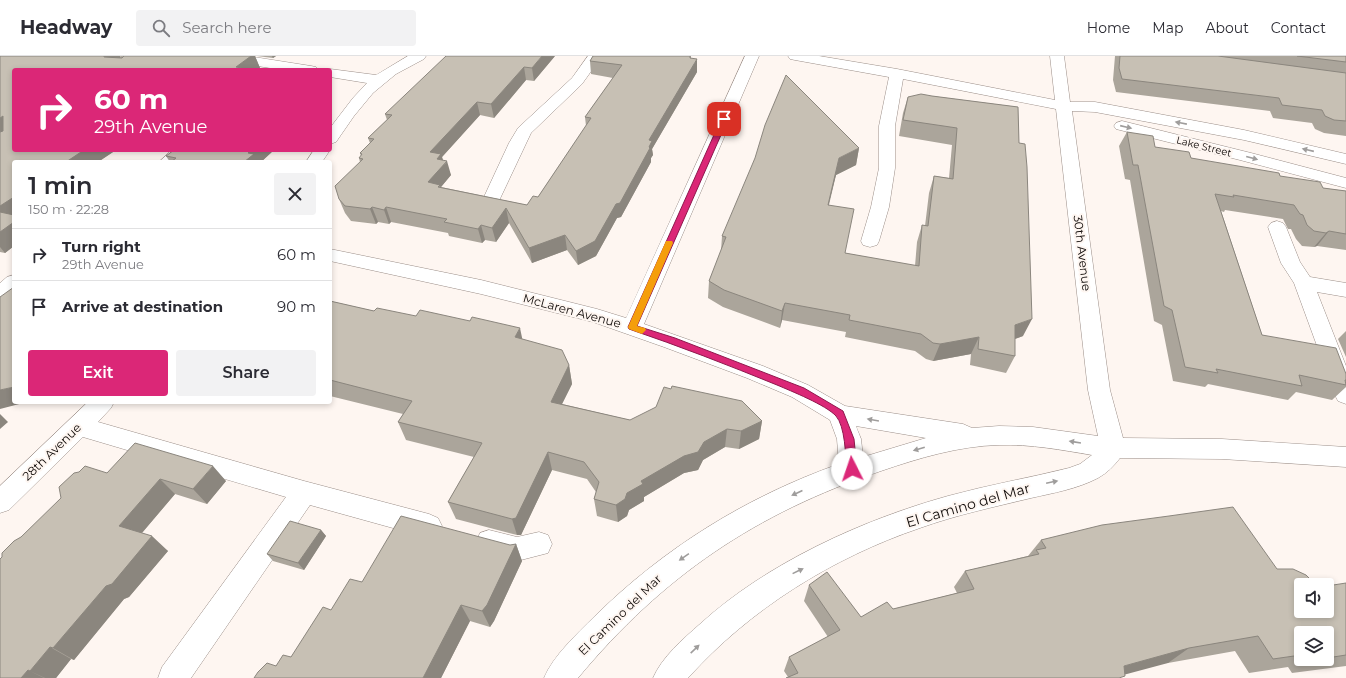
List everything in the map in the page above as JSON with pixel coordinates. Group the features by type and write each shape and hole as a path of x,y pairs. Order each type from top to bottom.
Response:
{"street":[{"path":"219,56 273,67 286,68"},
{"path":"273,67 288,56"},
{"path":"332,136 352,107 377,80 389,71 419,56"},
{"path":"492,199 517,143 524,131 577,81 595,56"},
{"path":"632,327 752,56"},
{"name":"Lake Street","path":"795,56 897,73 1063,106 1083,105 1103,108 1244,135 1346,159"},
{"name":"30th Avenue","path":"1056,56 1100,390 1107,427 1114,448"},
{"path":"332,73 377,80"},
{"path":"870,241 880,207 887,168 887,126 897,73"},
{"name":"Lake Street","path":"1063,106 1074,112 1097,120 1245,156 1346,183"},
{"path":"170,160 180,152"},
{"path":"1277,227 1291,263 1304,283 1346,395"},
{"name":"McLaren Avenue","path":"332,255 487,288 559,306 632,327 714,356 800,391 840,414"},
{"path":"1304,283 1346,290"},
{"path":"0,293 12,284"},
{"name":"28th Avenue","path":"0,502 101,404"},
{"path":"852,469 849,439 840,414 980,436"},
{"path":"79,426 304,492 517,549 539,544"},
{"name":"El Camino del Mar","path":"559,678 600,631 669,567 743,518 852,469 920,448 980,436 1007,435 1033,436 1114,448 1239,450 1346,457"},
{"name":"El Camino del Mar","path":"668,678 721,624 754,598 788,577 865,538 906,521 947,508 1085,473 1103,462 1114,448"},
{"path":"173,678 304,492"}],"building":[{"path":"0,56 104,56 122,58 124,56 251,56 236,67 242,68 12,68 12,152 81,152 69,160 12,160 12,198 0,206 0,132 3,131 3,116 0,118"},
{"path":"446,56 542,56 532,68 524,67 491,104 477,102 430,152 441,154 437,159 447,161 428,182 440,185 438,187 527,205 533,196 538,197 591,118 585,117 622,65 590,61 593,56 690,56 690,58 697,59 649,140 652,141 649,147 650,148 620,203 616,204 595,241 576,251 565,235 529,248 506,208 492,228 481,225 478,229 444,222 447,219 386,207 384,210 372,207 370,209 345,206 339,199 335,186 363,159 359,158 362,154 360,153 374,139 368,138 392,115 385,114"},
{"path":"1120,56 1218,56 1346,73 1346,121 1334,120 1325,116 1322,110 1282,105 1279,98 1122,79 1119,68"},
{"path":"1297,56 1346,56 1346,62"},
{"path":"786,75 859,148 839,158 828,205 854,209 845,253 919,266 922,225 928,226 934,176 953,179 957,128 903,120 908,97 921,94 1018,107 1019,143 1025,144 1027,167 1032,319 1015,325 1015,356 978,349 979,337 940,344 933,343 921,334 849,320 850,315 785,303 782,311 724,290 709,281 726,237 722,236 755,158 765,125"},
{"path":"1127,132 1153,136 1155,147 1189,152 1191,158 1279,173 1280,176 1320,182 1323,188 1346,191 1346,234 1329,231 1326,233 1314,231 1307,225 1303,215 1300,214 1294,205 1233,195 1234,197 1215,194 1262,335 1336,348 1346,374 1346,385 1299,375 1302,386 1216,369 1218,373 1185,367 1172,310 1164,306 1138,165 1133,165"},
{"path":"171,152 249,152 248,153 254,154 246,160 174,160 176,158 166,156"},
{"path":"0,212 12,215 12,223 0,232"},
{"path":"12,288 12,387 0,390 0,297"},
{"path":"332,301 374,311 377,308 416,316 420,310 470,321 472,317 520,328 515,337 562,350 569,365 551,402 630,420 656,407 664,387 671,389 672,386 742,401 762,421 741,431 727,429 704,442 698,452 684,456 641,481 643,484 627,493 625,499 616,505 594,499 599,482 584,462 548,452 516,518 512,519 448,502 482,443 398,422 412,401 332,381"},
{"path":"135,443 213,466 193,489 160,479 119,526 152,536 112,584 106,586 53,648 50,647 30,671 28,670 21,678 0,678 0,559 2,557 2,553 14,541 21,537 61,498 59,487 74,473 79,472 85,466 107,473"},
{"path":"1233,507 1277,569 1293,569 1309,578 1294,578 1294,618 1334,618 1334,585 1346,583 1346,655 1334,657 1334,626 1294,626 1294,656 1273,659 1258,636 1189,648 1124,666 1125,676 1119,678 786,678 798,673 789,657 840,630 809,585 827,572 861,617 887,602 893,609 974,589 965,571 1039,554 1036,550 1046,548 1041,540 1102,525"},
{"path":"401,516 510,545 516,544 487,605 482,611 461,605 423,678 254,678 267,663 276,666 283,655 291,657 323,607 331,610 350,579 362,582"},
{"path":"290,521 321,530 298,563 267,554"}],"slow traffic":[{"path":"642,330 632,327 669,243"}],"route":[{"path":"724,119 632,327 755,372 800,391 840,414 849,439 852,469"}]}
